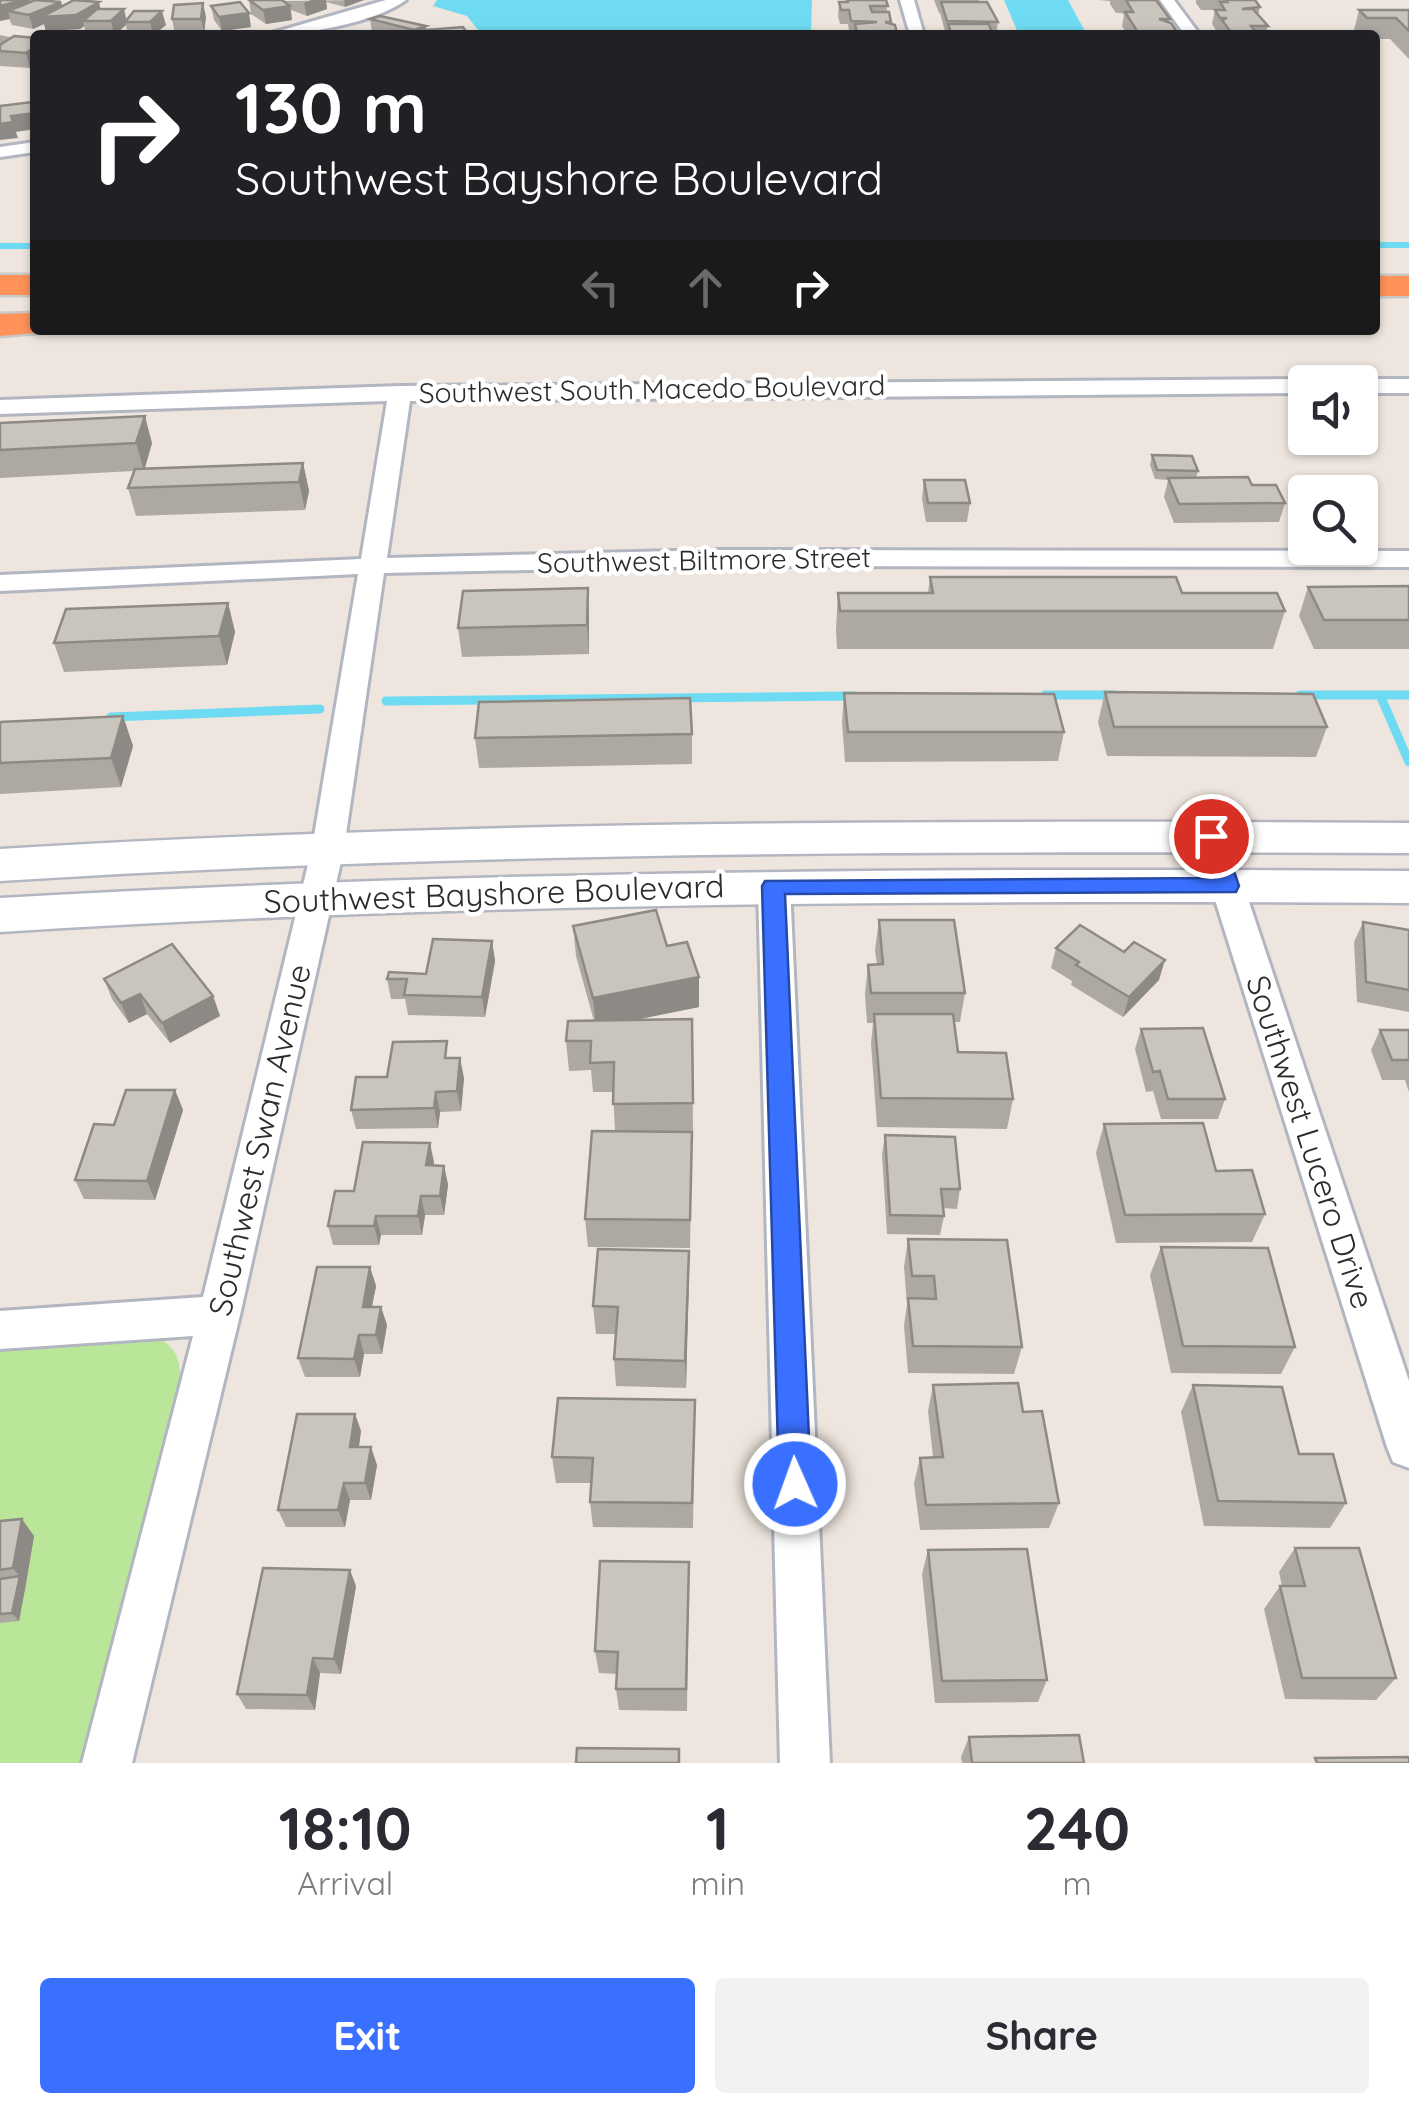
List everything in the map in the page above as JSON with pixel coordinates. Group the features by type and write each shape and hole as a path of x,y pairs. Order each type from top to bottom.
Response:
{"highway":[{"path":"0,285 30,286"},
{"path":"1380,286 1409,286"},
{"path":"1380,305 1409,305"},
{"path":"0,325 30,324"}],"main road":[{"name":"Southwest Bayshore Boulevard","path":"0,865 328,848 780,838 1409,838"},
{"name":"Southwest Bayshore Boulevard","path":"0,915 317,896 774,886 1409,888"}],"street":[{"path":"293,30 366,13 399,0"},
{"path":"907,0 916,30"},
{"path":"1167,0 1189,30"},
{"path":"0,152 30,148"},
{"name":"Southwest South Macedo Boulevard","path":"0,407 796,384 1288,386"},
{"path":"1378,386 1409,386"},
{"name":"Southwest Swan Avenue","path":"107,1763 328,848 400,393"},
{"name":"Southwest Biltmore Street","path":"0,583 372,566 718,558 1409,559"},
{"name":"Southwest Lucero Drive","path":"1211,836 1409,1447"},
{"path":"774,886 804,1763"},
{"path":"0,1330 218,1315"}],"green space":[{"path":"146,1332 174,1351 181,1384 82,1763 0,1763 0,1342"}],"water":[{"path":"437,0 812,0 811,30 478,30 467,16 433,6"},
{"path":"1004,0 1068,0 1084,30 1017,30"}],"building":[{"path":"0,0 23,0 0,6"},
{"path":"35,0 61,2 29,15 8,11"},
{"path":"74,0 99,2 76,15 42,17"},
{"path":"249,0 282,0 290,6 263,10"},
{"path":"886,0 888,6 870,6 872,12 889,12 891,22 885,22 895,25 896,30 856,30 855,24 877,22 851,21 849,10 841,10 839,2"},
{"path":"1126,0 1156,0 1170,19 1159,19 1171,23 1176,30 1136,30 1125,12 1133,12"},
{"path":"1255,0 1260,7 1242,9 1253,9 1268,26 1229,30 1222,20 1227,18 1220,18 1215,10 1225,10 1220,2"},
{"path":"240,2 249,13 219,17 211,6"},
{"path":"941,2 987,2 998,22 947,21"},
{"path":"203,3 201,19 172,19 174,5"},
{"path":"97,9 124,9 111,21 83,21"},
{"path":"1359,10 1409,10 1409,31 1396,18 1367,18"},
{"path":"134,11 162,11 150,22 125,22"},
{"path":"380,16 426,26 414,30 370,19"},
{"path":"948,24 989,24 991,30 950,30"},
{"path":"14,36 30,38 30,50 26,53 0,51 0,45"},
{"path":"30,102 30,114 11,116 13,122 0,124 0,106"},
{"path":"145,416 136,443 0,450 0,423"},
{"path":"1152,455 1192,456 1198,471 1157,470"},
{"path":"303,463 299,482 128,488 135,469"},
{"path":"1248,477 1252,485 1276,485 1285,503 1179,504 1168,478"},
{"path":"924,480 965,480 970,503 928,503"},
{"path":"930,577 1176,577 1182,593 1277,593 1285,611 840,611 838,593 933,593"},
{"path":"1409,586 1409,620 1324,620 1308,587"},
{"path":"588,588 587,625 458,628 463,591"},
{"path":"228,603 219,636 54,643 66,609"},
{"path":"1105,692 1313,694 1327,727 1114,727"},
{"path":"844,693 1054,694 1064,732 848,732"},
{"path":"690,698 692,734 475,738 479,702"},
{"path":"123,716 111,758 0,763 0,722"},
{"path":"656,910 667,946 687,942 699,977 593,998 573,926"},
{"path":"879,920 954,920 965,993 871,993 868,965 883,964"},
{"path":"1363,922 1409,930 1409,990 1366,982"},
{"path":"1080,925 1124,952 1134,942 1165,960 1129,997 1056,948"},
{"path":"433,939 492,941 482,997 404,995 407,979 387,979 389,972 426,974"},
{"path":"172,944 213,996 162,1023 140,994 121,1003 104,979"},
{"path":"874,1014 953,1014 958,1052 1006,1053 1013,1099 881,1098"},
{"path":"692,1019 693,1103 613,1104 614,1062 590,1063 591,1041 566,1041 568,1021"},
{"path":"1203,1028 1225,1099 1168,1099 1160,1071 1153,1072 1141,1029"},
{"path":"1380,1030 1409,1030 1409,1060 1392,1060"},
{"path":"447,1041 445,1058 460,1058 457,1091 436,1092 434,1108 351,1110 356,1077 387,1077 393,1042"},
{"path":"126,1090 175,1090 147,1181 75,1180 94,1124 114,1125"},
{"path":"1203,1123 1216,1171 1252,1170 1265,1214 1125,1215 1104,1124"},
{"path":"592,1131 692,1132 690,1220 585,1219"},
{"path":"885,1135 955,1137 960,1189 941,1189 944,1216 890,1215"},
{"path":"363,1142 430,1143 426,1165 444,1166 440,1196 421,1196 418,1216 376,1216 374,1226 328,1226 335,1191 354,1191"},
{"path":"908,1239 1007,1240 1022,1347 913,1346 908,1298 936,1299 934,1276 912,1276"},
{"path":"1161,1247 1268,1248 1295,1347 1183,1346"},
{"path":"598,1249 689,1251 685,1361 614,1359 618,1307 593,1306"},
{"path":"317,1267 370,1267 363,1307 381,1307 376,1335 359,1335 354,1359 298,1358"},
{"path":"1018,1383 1023,1412 1042,1411 1059,1503 926,1505 920,1458 943,1457 933,1385"},
{"path":"1193,1385 1282,1387 1299,1454 1333,1454 1346,1503 1218,1501"},
{"path":"558,1398 695,1400 692,1503 590,1502 593,1458 552,1457"},
{"path":"297,1414 355,1414 350,1447 371,1447 365,1483 344,1483 338,1510 278,1510"},
{"path":"22,1519 13,1568 0,1570 0,1521"},
{"path":"1295,1548 1359,1548 1396,1678 1302,1678 1280,1586 1305,1586"},
{"path":"1027,1549 1047,1680 942,1681 928,1550"},
{"path":"600,1561 689,1562 686,1689 616,1689 618,1652 595,1651"},
{"path":"263,1568 350,1570 334,1659 313,1658 307,1695 237,1694"},
{"path":"20,1576 12,1613 0,1614 0,1579"},
{"path":"1079,1735 1084,1763 972,1763 969,1737"},
{"path":"577,1748 679,1749 679,1763 576,1763"},
{"path":"1409,1757 1409,1763 1317,1763 1315,1758"}],"waterway":[{"path":"1380,245 1409,245"},
{"path":"0,246 30,246"},
{"path":"1045,695 1113,695"},
{"path":"1300,695 1380,695"},
{"path":"1380,695 1409,695"},
{"path":"1380,695 1409,762"},
{"path":"386,701 853,696"},
{"path":"111,717 320,709"}],"route":[{"path":"795,1484 774,886 1228,886 1211,836"}]}
